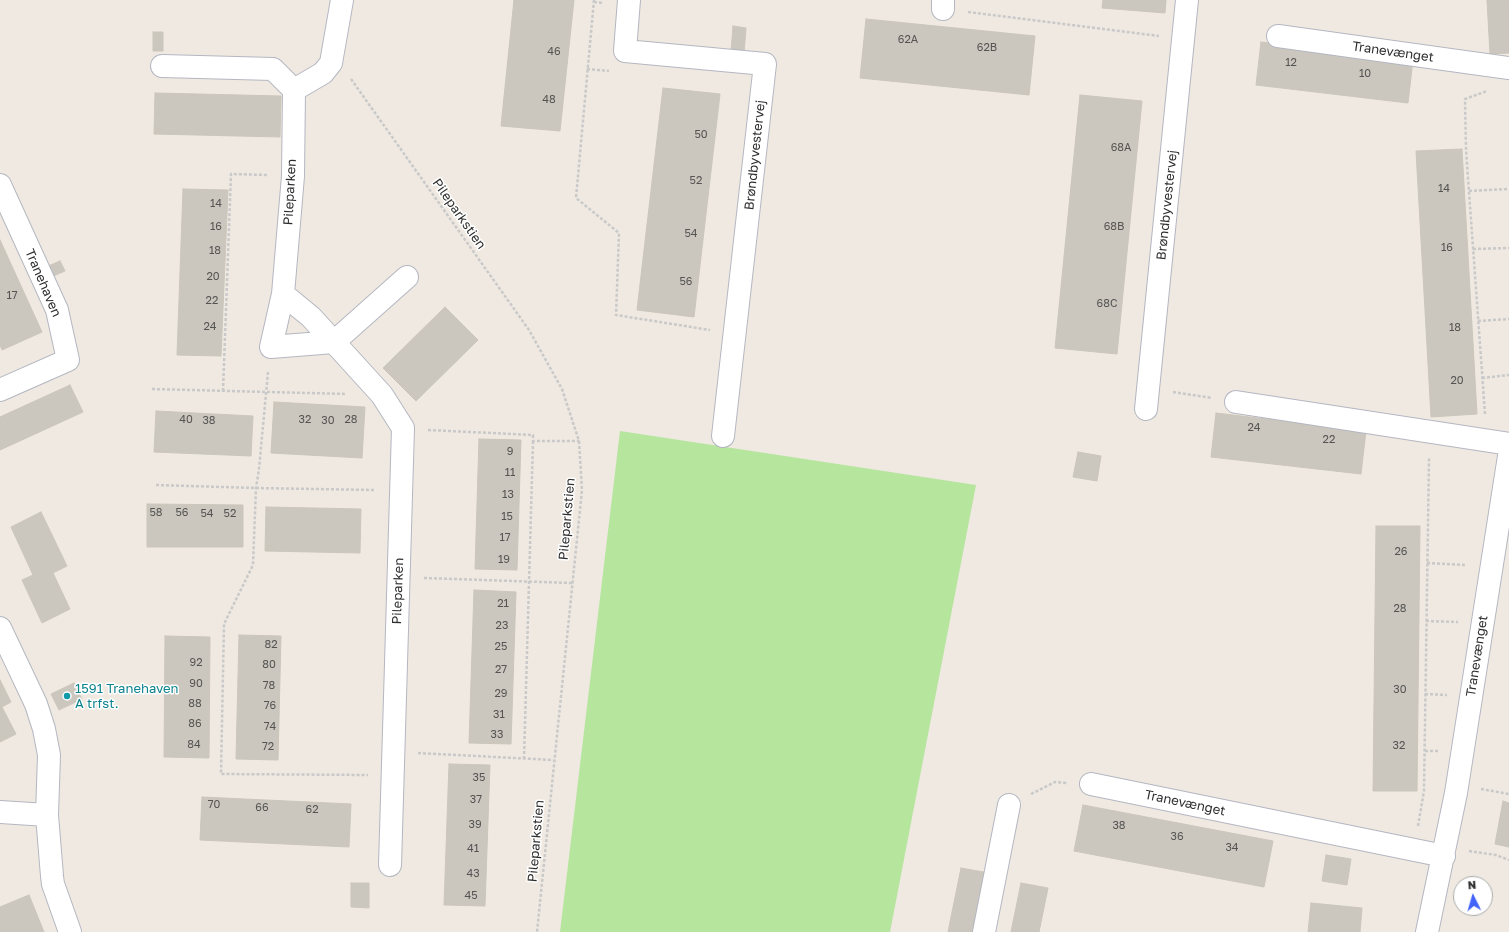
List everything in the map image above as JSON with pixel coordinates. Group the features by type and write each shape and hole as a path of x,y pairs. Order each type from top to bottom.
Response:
{"street":[{"path":"162,66 273,70 294,90 323,74 331,62 342,0"},
{"name":"Brøndbyvestervej","path":"629,0 625,51 765,64 723,436"},
{"name":"Brøndbyvestervej","path":"1146,409 1187,0"},
{"name":"Tranevænget","path":"1278,36 1505,68"},
{"name":"Pileparken","path":"271,347 283,294 293,176 294,90"},
{"name":"Tranehaven","path":"0,185 57,310 68,360 0,390"},
{"path":"271,347 334,342 407,277"},
{"path":"283,294 311,317 382,395 403,428"},
{"path":"1236,402 1509,444"},
{"name":"Pileparken","path":"390,865 403,428"},
{"name":"Tranevænget","path":"1427,932 1456,793 1509,456"},
{"path":"0,628 36,704 44,729 49,754 47,815 53,884 70,932"},
{"name":"Tranevænget","path":"1091,784 1413,850 1444,852"},
{"path":"984,932 1009,805"},
{"path":"0,812 47,815"}],"path":[{"path":"594,0 576,198 619,233 616,315 735,334"},
{"path":"943,4 1167,37 1184,37"},
{"name":"Pileparkstien","path":"331,62 352,80 528,330 562,389 579,441 582,490 553,760 537,932"},
{"path":"1487,441 1469,191 1465,99 1498,87 1505,68"},
{"path":"223,391 231,174 293,176"},
{"path":"1469,191 1509,189"},
{"path":"1473,250 1509,248"},
{"path":"1478,321 1509,319"},
{"path":"271,347 256,488 253,565 224,624 221,774 393,775"},
{"path":"1482,378 1509,375"},
{"path":"1149,388 1236,402"},
{"path":"152,389 382,395"},
{"path":"403,428 534,435 524,759"},
{"path":"1413,850 1424,791 1429,432"},
{"path":"533,441 579,441"},
{"path":"156,485 401,490"},
{"path":"1427,564 1492,565"},
{"path":"398,578 572,583"},
{"path":"1426,621 1483,623"},
{"path":"393,752 553,760"},
{"path":"1009,805 1055,782 1091,784"},
{"path":"1444,852 1496,854 1509,860"}],"green space":[{"path":"620,431 976,485 890,932 560,932"}],"building":[{"path":"514,0 574,0 560,131 501,126"},
{"path":"1103,0 1166,0 1165,13 1102,8"},
{"path":"1487,0 1509,0 1509,53 1490,54"},
{"path":"866,19 1035,36 1029,95 860,78"},
{"path":"733,26 746,28 744,53 731,52"},
{"path":"153,32 163,32 163,51 153,51"},
{"path":"1261,42 1413,60 1408,103 1256,85"},
{"path":"663,88 720,94 694,317 637,310"},
{"path":"155,93 281,96 280,137 154,134"},
{"path":"1080,95 1142,101 1117,354 1055,348"},
{"path":"1462,149 1477,414 1431,417 1416,151"},
{"path":"183,189 228,190 221,356 177,355"},
{"path":"0,240 42,332 2,350 0,345"},
{"path":"60,261 65,271 51,277 46,267"},
{"path":"445,307 478,340 416,401 383,368"},
{"path":"70,385 83,412 0,450 0,417"},
{"path":"274,402 365,407 362,458 271,453"},
{"path":"156,411 253,416 251,456 154,452"},
{"path":"1216,413 1366,431 1361,474 1211,457"},
{"path":"479,439 521,440 517,570 475,569"},
{"path":"1078,452 1101,456 1097,481 1073,477"},
{"path":"147,504 243,505 243,547 147,547"},
{"path":"266,507 361,509 360,553 265,551"},
{"path":"41,512 67,566 53,573 70,609 42,623 22,580 33,575 11,527"},
{"path":"1376,526 1420,526 1417,791 1373,791"},
{"path":"474,590 516,592 511,744 469,743"},
{"path":"239,635 281,636 278,760 236,759"},
{"path":"165,636 210,637 209,758 164,757"},
{"path":"0,680 11,702 2,707 16,734 0,742"},
{"name":"1591 Tranehaven A trfst.","path":"74,683 82,699 59,710 51,694"},
{"path":"449,764 490,765 485,906 444,905"},
{"path":"202,797 351,804 349,847 200,840"},
{"path":"1503,801 1509,803 1509,847 1495,844"},
{"path":"1083,805 1273,841 1264,887 1074,851"},
{"path":"1326,855 1351,859 1347,885 1322,881"},
{"path":"961,868 989,873 977,932 948,932"},
{"path":"351,883 369,883 369,908 351,907"},
{"path":"1021,883 1048,888 1039,932 1011,932"},
{"path":"29,895 44,932 0,932 0,907"},
{"path":"1311,903 1362,908 1360,932 1308,932"}],"place":[{"name":"1591 Tranehaven A trfst.","path":"67,696"}]}
